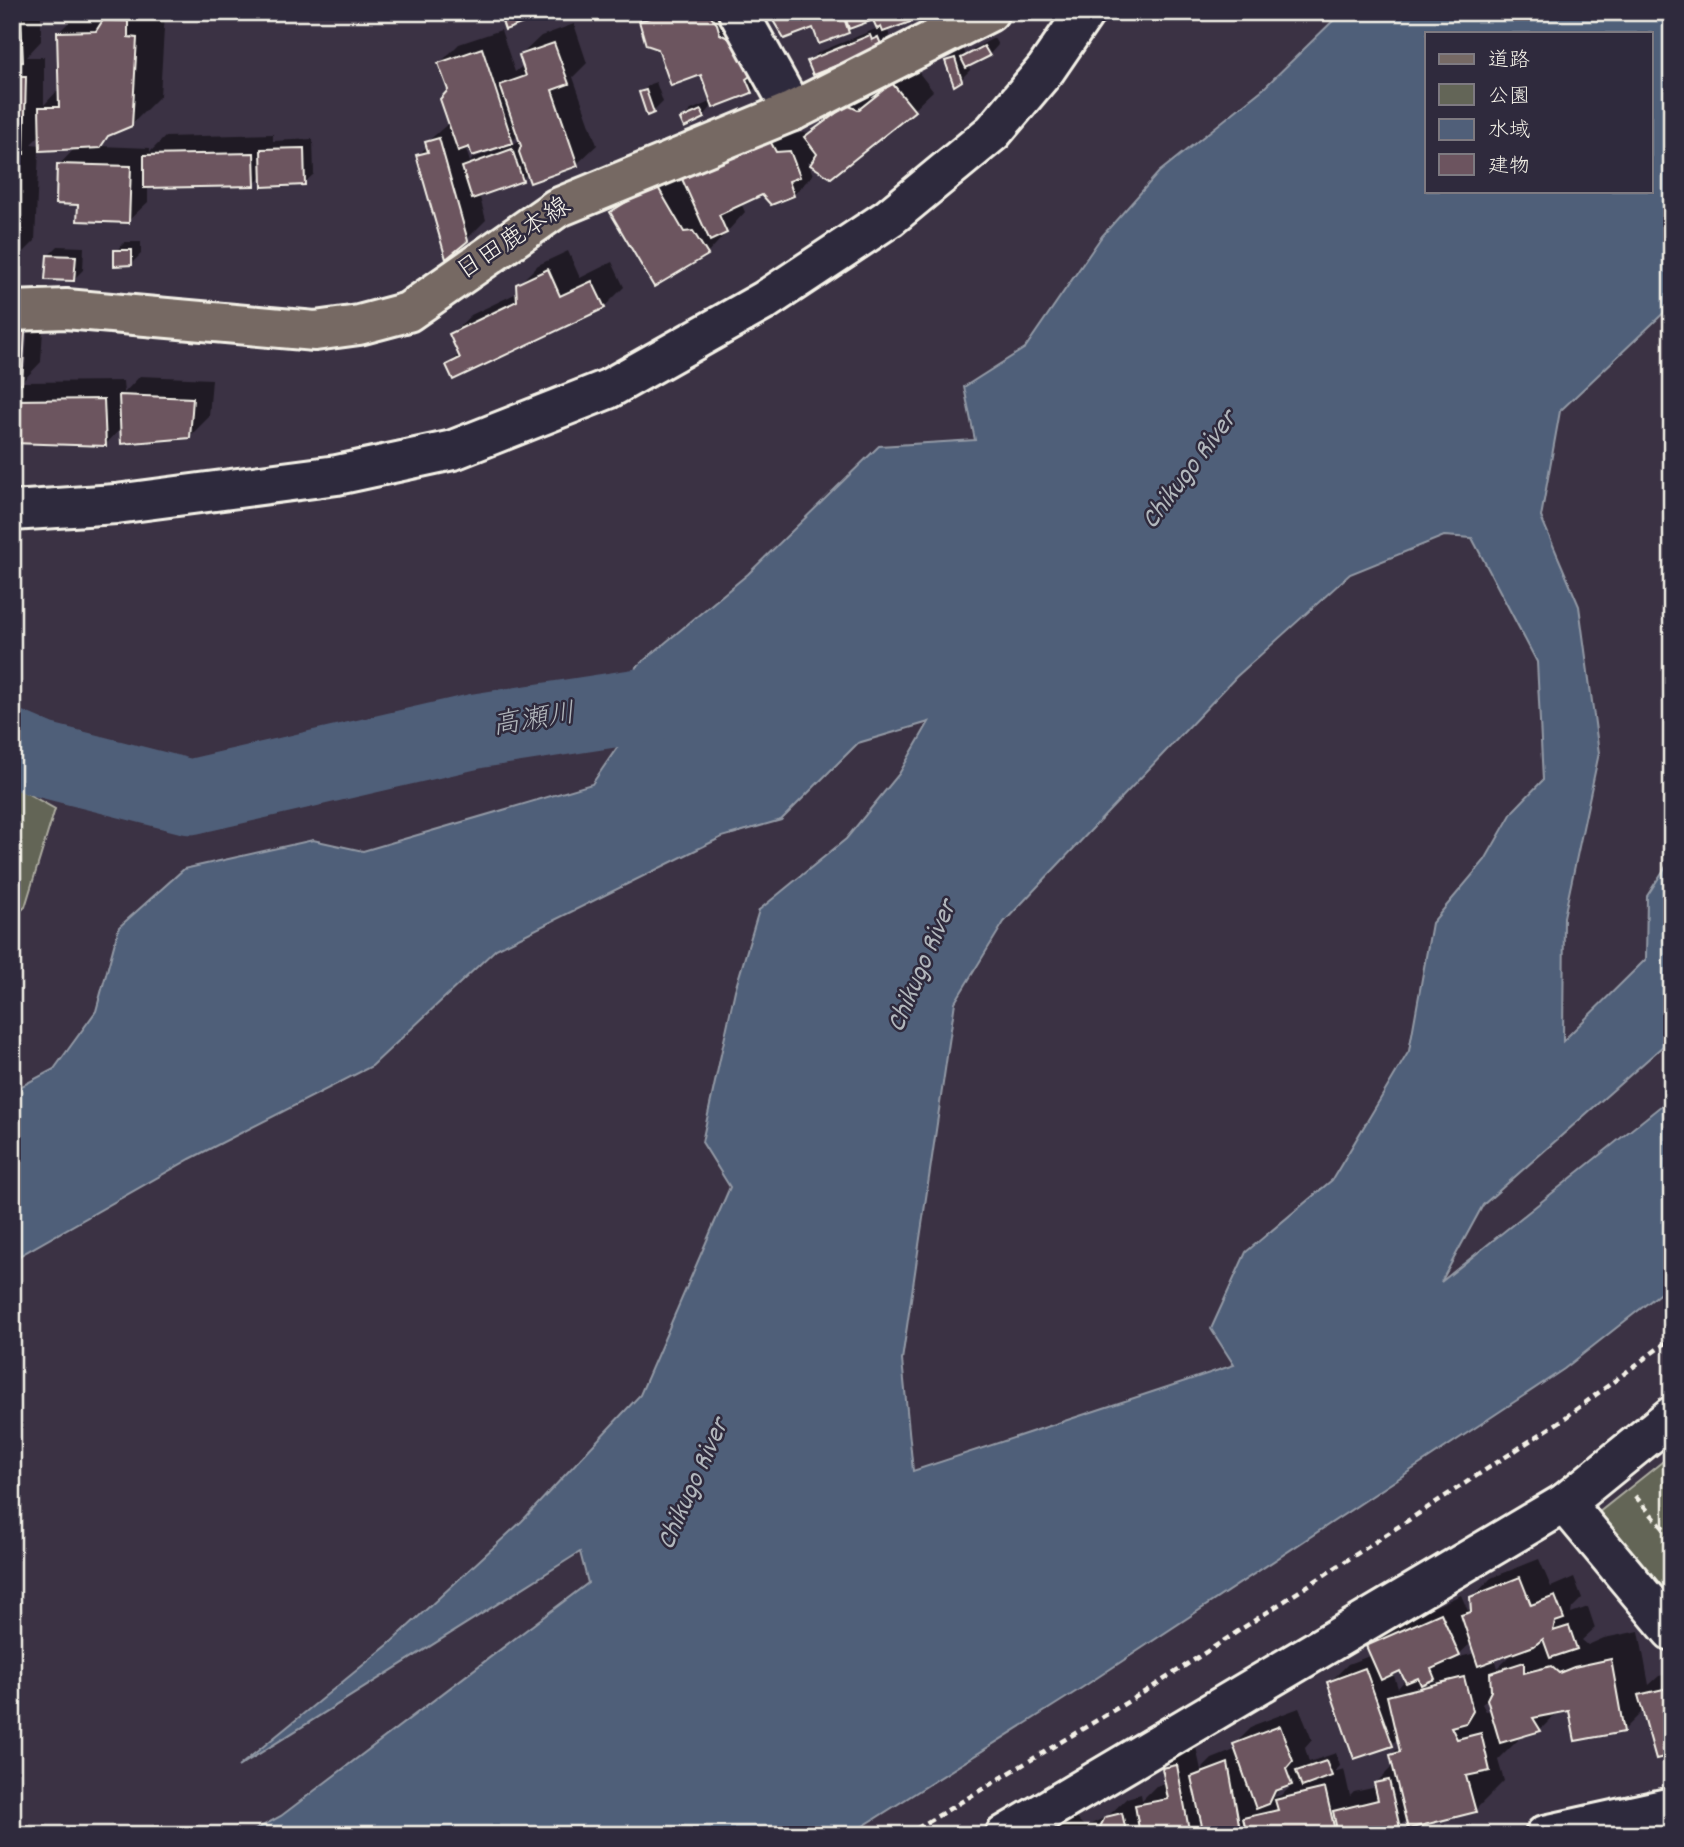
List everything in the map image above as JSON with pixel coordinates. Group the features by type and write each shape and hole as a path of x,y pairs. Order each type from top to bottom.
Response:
{"main road":[{"name":"日田鹿本線","path":"12,311 66,309 315,331 359,325 408,312 557,208 793,111 989,12"}],"street":[{"path":"738,12 793,111"},
{"path":"12,511 116,504 337,475 453,450 608,389 764,301 889,218 993,132 1046,69 1085,12"},
{"path":"1005,1835 1565,1503 1672,1416"},
{"path":"1565,1503 1672,1631"},
{"path":"1545,1835 1594,1830 1672,1807"}],"path":[{"path":"906,1835 1189,1663 1562,1420 1672,1338"},
{"path":"1609,1466 1672,1538"}],"green space":[{"path":"12,785 55,809 25,907 12,919"},
{"path":"1672,1454 1672,1606 1598,1513"}],"water":[{"name":"Chikugo River","path":"1342,12 1672,12 1672,305 1560,411 1541,517 1579,606 1599,753 1564,917 1563,1041 1646,959 1647,896 1672,857 1672,1038 1483,1205 1441,1282 1672,1097 1672,1284 1564,1369 1077,1691 849,1835 246,1835 281,1816 588,1583 580,1552 238,1767 389,1644 522,1521 640,1395 730,1187 702,1142 735,990 759,910 846,839 899,774 929,722 858,743 781,820 722,837 496,949 372,1066 190,1159 12,1260 12,1091 54,1069 96,1011 119,927 184,869 313,840 363,851 592,784 618,746 636,667 748,574 879,446 975,440 964,387 1025,348 1102,236 1159,172 1263,89","holes":["1444,536 1472,538 1537,662 1543,780 1513,811 1485,860 1432,923 1409,1051 1332,1180 1246,1252 1211,1329 1234,1365 913,1471 902,1360 955,1002 1004,922 1236,677 1350,574"]}],"building":[{"path":"507,12 544,12 545,15 505,30 500,15"},
{"path":"670,12 708,12 717,24 720,34 730,39 756,72 746,79 752,93 713,108 701,75 671,86 658,49 646,45 639,21"},
{"path":"768,12 842,12 849,33 819,44 813,28 784,39"},
{"path":"844,12 917,12 919,19 883,32 881,27 877,29 873,20 849,29"},
{"path":"12,19 21,19 23,62 12,63"},
{"path":"103,20 128,21 128,37 137,38 132,126 108,136 100,148 40,151 39,107 59,107 57,32 96,31"},
{"path":"870,35 872,40 878,37 882,47 813,75 807,61"},
{"path":"554,43 569,84 552,90 578,166 530,183 519,152 521,146 500,85 526,76 519,55"},
{"path":"984,46 990,56 966,68 961,58"},
{"path":"482,48 513,143 472,156 469,147 458,151 440,99 448,90 438,63"},
{"path":"955,58 962,81 954,86 945,61"},
{"path":"12,76 26,76 24,154 12,153"},
{"path":"892,83 915,111 831,178 810,165 817,154 804,137 847,105 858,110"},
{"path":"646,90 654,113 647,116 639,92"},
{"path":"701,110 705,118 684,128 680,119"},
{"path":"439,138 468,241 446,259 416,155 428,152 425,142"},
{"path":"769,139 776,152 790,151 800,177 789,181 794,196 771,205 762,195 719,215 727,233 710,241 682,179"},
{"path":"304,148 305,185 262,187 261,149"},
{"path":"512,149 523,181 472,199 462,167"},
{"path":"254,153 255,186 144,188 144,155"},
{"path":"12,163 20,163 17,262 12,262"},
{"path":"57,164 131,166 129,223 77,221 78,205 56,204"},
{"path":"656,184 684,232 693,231 708,255 654,287 610,212"},
{"path":"114,250 132,250 132,265 114,266"},
{"path":"47,255 76,256 74,281 45,280"},
{"path":"548,269 560,296 592,281 605,308 453,380 446,365 460,358 449,334 517,301 516,284"},
{"path":"12,332 25,332 22,384 12,385"},
{"path":"119,395 193,398 190,438 121,444"},
{"path":"104,399 106,446 12,443 12,400"},
{"path":"1520,1577 1531,1605 1555,1596 1564,1619 1555,1622 1553,1631 1569,1626 1577,1649 1550,1658 1543,1639 1534,1646 1478,1666 1461,1615 1471,1612 1470,1597"},
{"path":"1441,1613 1460,1656 1431,1669 1435,1679 1421,1685 1418,1678 1406,1683 1400,1671 1381,1680 1366,1646"},
{"path":"1611,1659 1624,1732 1575,1741 1569,1711 1533,1718 1541,1731 1500,1743 1487,1699 1491,1691 1490,1673 1524,1662 1524,1673 1551,1666 1559,1673"},
{"path":"1365,1668 1393,1746 1354,1759 1327,1682"},
{"path":"1464,1677 1473,1711 1466,1723 1451,1727 1457,1739 1481,1733 1490,1771 1466,1776 1476,1812 1408,1829 1390,1755 1400,1752 1387,1696"},
{"path":"1672,1687 1672,1755 1656,1759 1638,1695"},
{"path":"1280,1726 1293,1761 1286,1769 1292,1785 1275,1791 1269,1804 1256,1809 1233,1744"},
{"path":"1326,1761 1332,1776 1302,1787 1296,1771"},
{"path":"1228,1763 1241,1835 1204,1835 1191,1777"},
{"path":"1177,1765 1190,1835 1140,1835 1135,1805 1168,1799 1162,1768"},
{"path":"1389,1780 1400,1828 1373,1835 1338,1835 1333,1811 1378,1800 1374,1783"},
{"path":"1325,1788 1336,1835 1247,1835 1243,1818 1278,1810 1275,1800"},
{"path":"1122,1813 1127,1835 1088,1835 1098,1831 1105,1817"}],"waterway":[{"name":"高瀬川","path":"12,747 40,759 190,797 476,731 730,692"}]}
